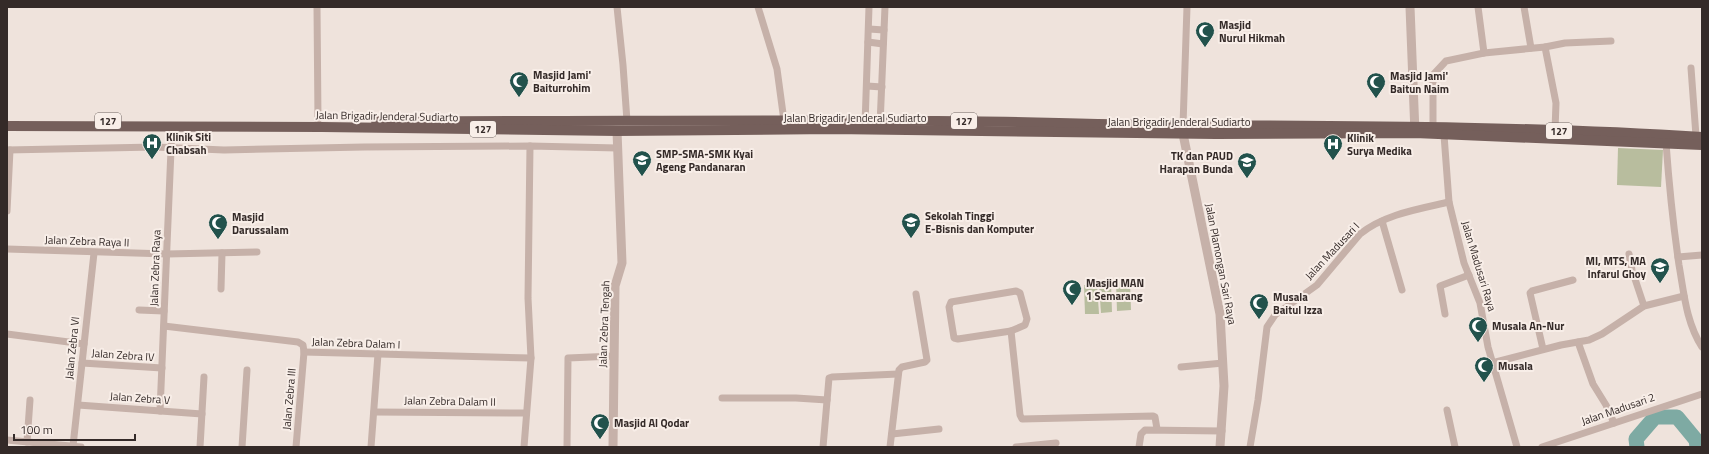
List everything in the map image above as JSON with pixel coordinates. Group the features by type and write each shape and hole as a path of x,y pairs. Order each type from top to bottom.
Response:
{"main road":[{"name":"Jalan Brigadir Jenderal Sudiarto","path":"7,120 53,124 617,131 865,125 1183,130 1415,130 1433,127 1628,132 1699,136"},
{"name":"Jalan Brigadir Jenderal Sudiarto","path":"7,126 318,120 489,122 784,121 865,125"},
{"name":"Jalan Brigadir Jenderal Sudiarto","path":"1415,130 1444,135 1702,145"}],"street":[{"path":"317,7 318,120"},
{"path":"617,7 627,121"},
{"path":"758,7 766,28 777,69 784,121"},
{"path":"865,125 869,7"},
{"path":"880,125 885,7"},
{"path":"1183,130 1187,7"},
{"path":"1410,7 1415,130"},
{"path":"1478,7 1484,53"},
{"path":"1524,7 1531,48"},
{"path":"868,29 884,30"},
{"path":"1433,127 1432,79 1434,72 1446,61 1484,53 1546,47 1571,42 1611,41"},
{"path":"868,42 883,44"},
{"path":"1546,47 1556,104 1555,130"},
{"path":"1691,68 1699,136"},
{"path":"867,86 882,87"},
{"name":"Jalan Zebra Raya","path":"160,411 172,126"},
{"name":"Jalan Plamongan Sari Raya","path":"1183,130 1218,300 1224,363 1222,431 1220,447"},
{"name":"Jalan Zebra Tengah","path":"613,447 615,286 622,263 617,131"},
{"name":"Jalan Madusari Raya","path":"1444,135 1449,202 1469,275 1480,303 1492,363 1517,447"},
{"path":"1666,143 1672,218 1684,296 1692,328 1702,347"},
{"path":"524,447 525,413 531,358 528,298 530,146"},
{"path":"7,210 8,150 155,147 224,150 530,146 618,148"},
{"name":"Jalan Madusari I","path":"1250,447 1258,400 1267,328 1275,315 1317,285 1360,234 1367,228 1406,211 1449,202"},
{"path":"1382,221 1402,290"},
{"name":"Jalan Zebra Raya II","path":"7,249 167,254 257,252"},
{"name":"Jalan Zebra VI","path":"69,446 78,405 94,252"},
{"path":"221,289 222,253"},
{"path":"1629,254 1632,270 1644,306"},
{"path":"1678,257 1702,255"},
{"path":"1445,314 1440,286 1469,275"},
{"path":"1543,349 1530,293 1532,291 1573,280"},
{"path":"1018,291 1020,293 1027,323 1024,326 1011,331 956,339 953,336 949,307 950,304 953,301 1018,291"},
{"path":"890,447 898,374 902,367 925,362 927,360 916,294"},
{"path":"1492,363 1543,349 1588,340 1602,334 1644,306 1684,296"},
{"path":"139,310 164,311"},
{"name":"Jalan Zebra Dalam I","path":"164,326 298,342 303,345 304,352 531,358"},
{"path":"1011,331 1020,415 1022,419 1153,416 1155,417 1157,429"},
{"path":"7,334 84,344"},
{"path":"1578,342 1593,384 1606,405 1614,423"},
{"name":"Jalan Zebra III","path":"296,447 304,352"},
{"path":"371,447 378,354"},
{"path":"567,447 568,358 614,356"},
{"name":"Jalan Zebra IV","path":"82,363 162,368"},
{"path":"1181,367 1224,363"},
{"path":"242,447 247,370"},
{"path":"823,447 828,380 832,377 898,374"},
{"path":"200,447 204,376"},
{"name":"Jalan Madusari 2","path":"1542,447 1702,394"},
{"path":"722,398 796,398 827,400"},
{"path":"27,442 30,400"},
{"name":"Jalan Zebra V","path":"78,405 202,414"},
{"path":"1447,410 1455,447"},
{"name":"Jalan Zebra Dalam II","path":"374,412 525,413"},
{"path":"892,434 939,429"},
{"path":"1139,447 1143,431 1157,429 1222,431"},
{"path":"7,440 81,447"},
{"path":"1016,447 1056,443"}],"green space":[{"path":"1618,148 1663,150 1661,187 1617,185"},
{"path":"1130,281 1131,310 1117,311 1116,282"},
{"path":"1111,283 1112,312 1101,313 1099,284"},
{"path":"1097,284 1099,314 1085,314 1084,285"}],"waterway":[{"path":"1637,447 1636,439 1655,417 1677,417 1696,440 1697,447"}],"place":[{"name":"Masjid Nurul Hikmah","path":"1205,48"},
{"name":"Masjid Jami' Baiturrohim","path":"519,98"},
{"name":"Masjid Jami' Baitun Naim","path":"1376,99"},
{"name":"Klinik Siti Chabsah","path":"152,160"},
{"name":"Klinik Surya Medika","path":"1333,161"},
{"name":"SMP-SMA-SMK Kyai Ageng Pandanaran","path":"642,177"},
{"name":"TK dan PAUD Harapan Bunda","path":"1247,179"},
{"name":"Sekolah Tinggi E-Bisnis dan Komputer","path":"911,239"},
{"name":"Masjid Darussalam","path":"218,240"},
{"name":"MI, MTS, MA Infarul Ghoy","path":"1660,284"},
{"name":"Masjid MAN 1 Semarang","path":"1072,306"},
{"name":"Musala Baitul Izza","path":"1259,320"},
{"name":"Musala An-Nur","path":"1478,343"},
{"name":"Musala","path":"1484,383"},
{"name":"Masjid Al Qodar","path":"600,440"}]}
